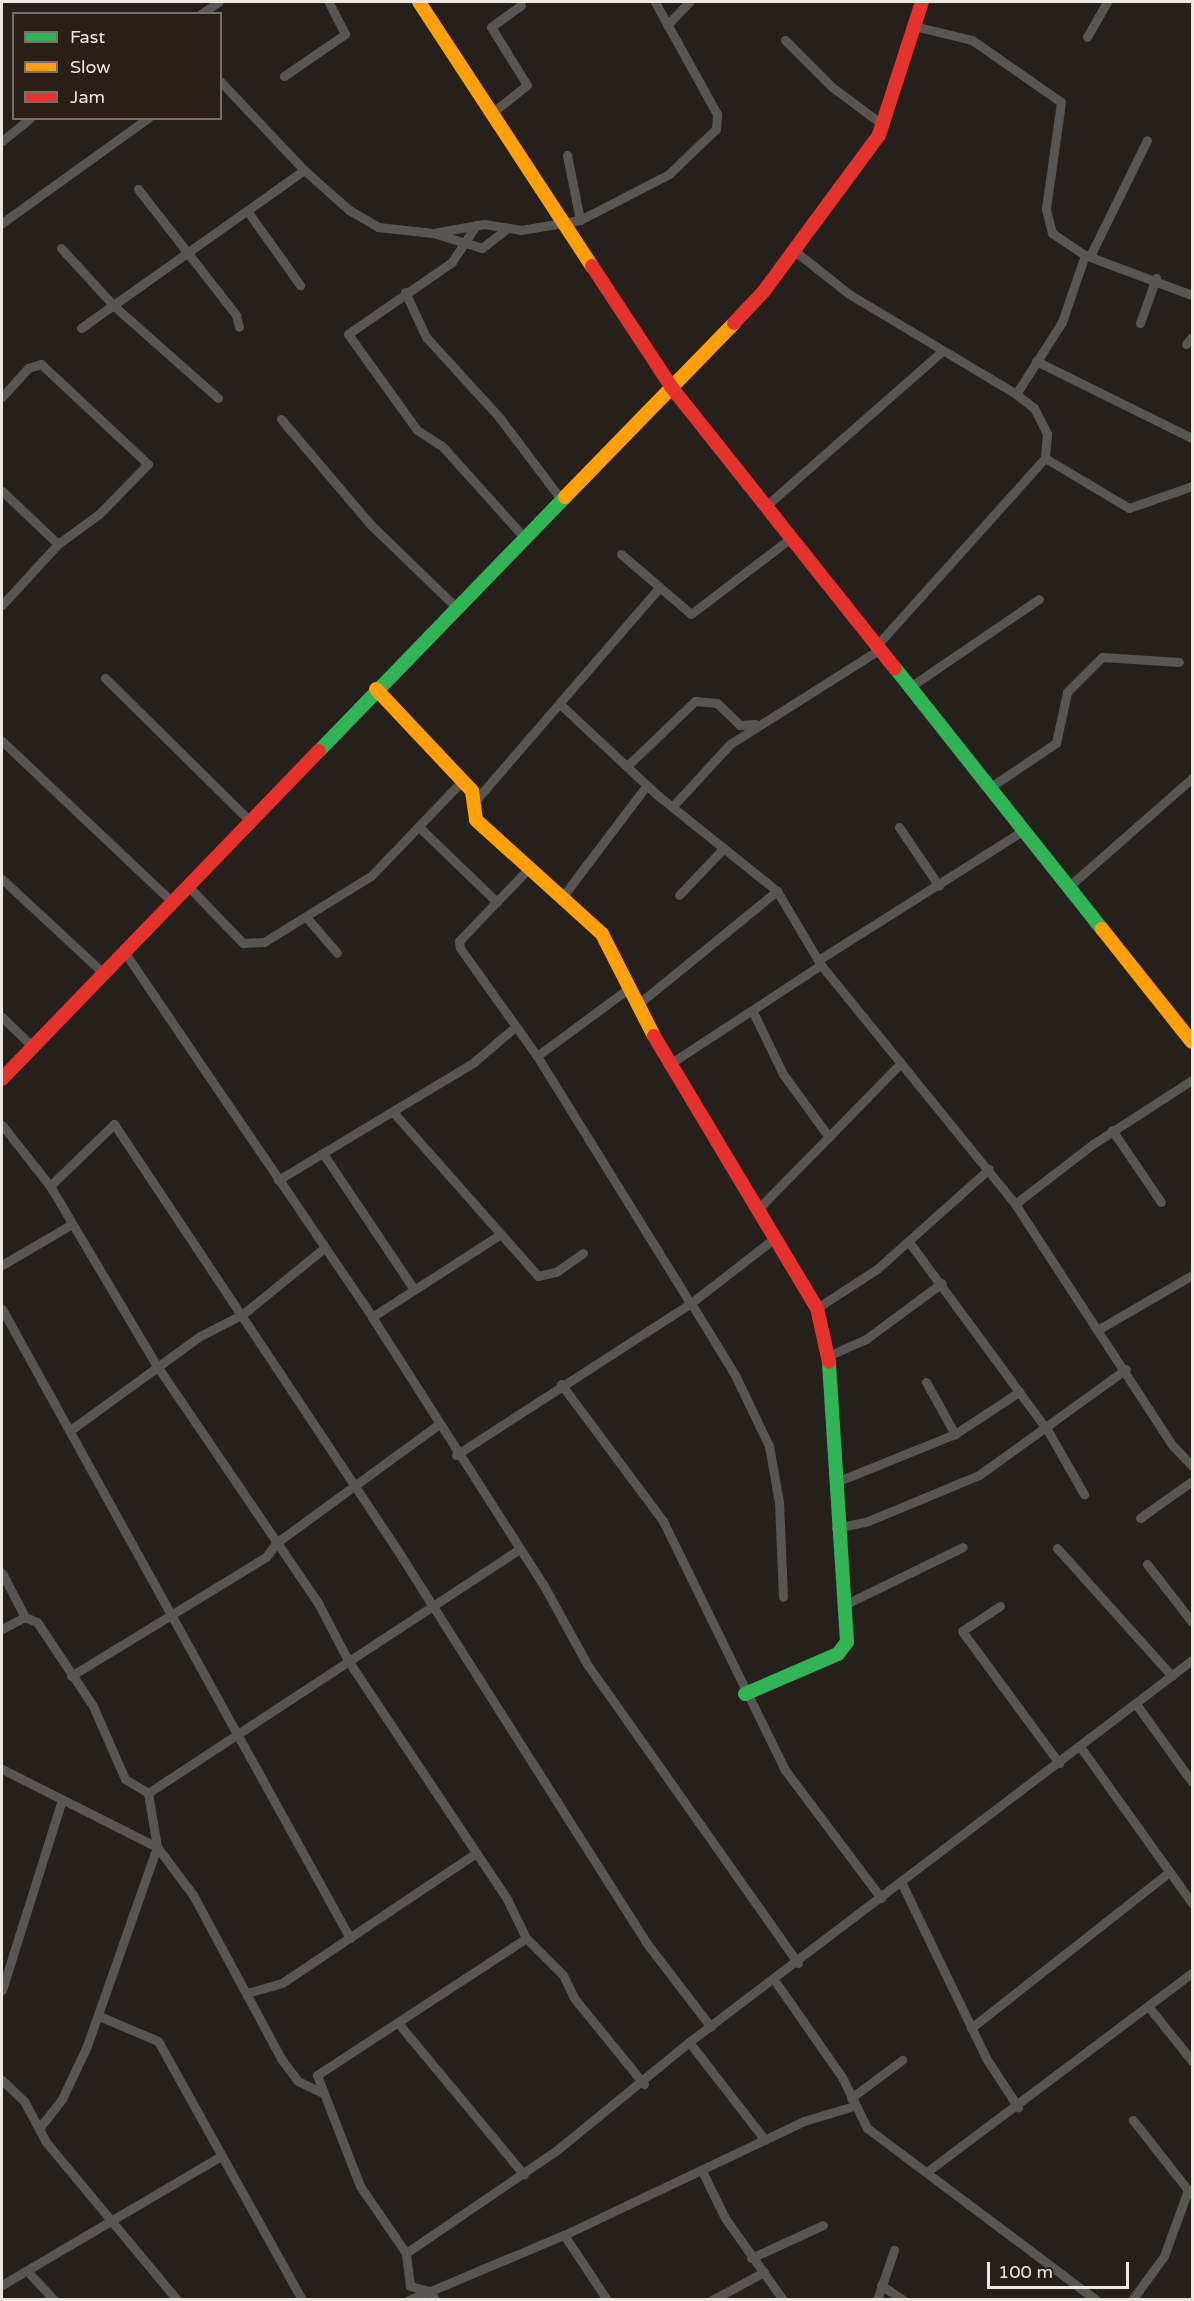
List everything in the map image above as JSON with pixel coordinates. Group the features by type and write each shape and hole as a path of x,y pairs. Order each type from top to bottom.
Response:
{"street":[{"path":"204,12 218,2"},
{"path":"284,76 345,34 329,2"},
{"path":"419,2 672,388 1024,830 1067,888 1192,1039"},
{"path":"433,233 476,225 506,229 562,220 580,220 669,174 716,129 717,114 655,2"},
{"path":"667,25 690,2"},
{"path":"2,1079 34,1048 123,950 172,902 560,498 672,388 796,252 883,125 922,2"},
{"path":"1087,37 1107,2"},
{"path":"493,112 527,85 491,27 521,5"},
{"path":"914,26 972,40 1061,102 1047,221 1052,233 1088,255 1156,278 1192,295"},
{"path":"785,40 832,87 883,125"},
{"path":"222,83 304,171 368,223 433,233 464,245 482,248 506,229"},
{"path":"2,141 28,120"},
{"path":"2,224 145,120"},
{"path":"1016,394 1062,322 1088,255 1147,140"},
{"path":"567,155 580,220"},
{"path":"81,328 304,171"},
{"path":"138,189 236,315 239,327"},
{"path":"248,212 300,285"},
{"path":"476,225 452,262 405,292 348,334 417,430 442,446 524,537"},
{"path":"61,248 114,306 218,398"},
{"path":"673,807 730,744 878,647 1045,458 1045,425 1016,394 941,352 849,294 796,252"},
{"path":"1140,323 1156,278"},
{"path":"405,292 426,337 499,417 560,498"},
{"path":"767,505 941,352"},
{"path":"1036,361 1192,438"},
{"path":"2,397 28,368 41,364 148,464 99,514 58,544 2,605"},
{"path":"281,418 370,525 456,607"},
{"path":"1045,458 1129,508 1192,486"},
{"path":"2,491 58,544"},
{"path":"621,554 658,589 692,614 792,537"},
{"path":"658,589 561,705 475,801 470,812 476,820 562,896 608,942 628,989 668,1065 759,1208 817,1308 828,1356 836,1482 836,1528 844,1605 844,1650 745,1694"},
{"path":"910,687 1039,599"},
{"path":"989,788 1056,743 1067,692 1102,657 1179,662"},
{"path":"105,678 250,821"},
{"path":"376,689 462,781 475,801"},
{"path":"627,766 695,701 717,703 740,725 758,724"},
{"path":"561,705 647,785 777,891 821,962 1016,1204 1126,1369 1173,1446 1192,1466"},
{"path":"2,741 172,902"},
{"path":"1067,888 1192,778"},
{"path":"187,885 248,945 307,918 371,876 420,828 462,781"},
{"path":"562,896 647,785"},
{"path":"899,826 939,886"},
{"path":"420,828 497,902"},
{"path":"668,1065 753,1012 821,962 1024,830"},
{"path":"679,895 723,849"},
{"path":"530,868 459,941 460,948 537,1056 735,1375 769,1446 779,1502 783,1597"},
{"path":"2,879 102,972"},
{"path":"637,1005 777,891"},
{"path":"307,918 337,953"},
{"path":"123,950 323,1249 372,1317 456,1455 519,1550 587,1664 798,1963"},
{"path":"537,1056 628,989"},
{"path":"753,1012 783,1074 829,1137"},
{"path":"2,1017 34,1048"},
{"path":"278,1180 324,1155 474,1062 515,1027"},
{"path":"759,1208 901,1063"},
{"path":"1016,1204 1112,1130 1192,1080"},
{"path":"393,1112 499,1235 538,1276 556,1272 583,1253"},
{"path":"50,1186 114,1124 243,1314 434,1606 645,1941 711,2027"},
{"path":"2,1125 50,1186 157,1366 318,1603 349,1662 476,1853 526,1938 563,1975 574,1998 644,2084"},
{"path":"1112,1130 1161,1202"},
{"path":"324,1155 413,1288"},
{"path":"817,1308 909,1242 989,1169"},
{"path":"2,1266 72,1224"},
{"path":"372,1317 413,1288 499,1235"},
{"path":"456,1455 561,1384 690,1303 776,1237"},
{"path":"909,1242 942,1283 1047,1431 1084,1494"},
{"path":"72,1429 121,1398 157,1366 243,1314 323,1249"},
{"path":"1099,1329 1192,1275"},
{"path":"828,1356 866,1339 942,1283"},
{"path":"2,1310 72,1429 170,1615 350,1938"},
{"path":"836,1528 943,1493 1047,1431 1126,1369"},
{"path":"926,1382 955,1434"},
{"path":"561,1384 633,1475 672,1536 745,1694 784,1770 881,1898"},
{"path":"836,1482 955,1434 1019,1392"},
{"path":"71,1676 266,1557 276,1543 356,1488 438,1425"},
{"path":"1140,1518 1192,1481"},
{"path":"844,1605 963,1547"},
{"path":"1058,1548 1172,1676"},
{"path":"148,1793 519,1550"},
{"path":"1147,1564 1192,1622"},
{"path":"2,1573 25,1617 44,1630 71,1676 93,1706 125,1779 148,1793 157,1847 99,2016 62,2099 40,2127"},
{"path":"1000,1606 962,1631 1059,1763"},
{"path":"2,1629 25,1617"},
{"path":"406,2253 524,2175 644,2084 689,2042 775,1981 881,1898 1081,1748 1192,1660"},
{"path":"1136,1704 1192,1782"},
{"path":"1081,1748 1168,1873 1192,1903"},
{"path":"2,1770 157,1847 170,1858 298,2081 321,2092"},
{"path":"2,1990 62,1800"},
{"path":"247,1993 282,1983 476,1853"},
{"path":"971,2028 1168,1873"},
{"path":"902,1884 971,2028 1018,2107"},
{"path":"432,2295 410,2286 406,2253 360,2186 316,2075 321,2067 398,2023 526,1938"},
{"path":"928,2171 1018,2107 1192,1973"},
{"path":"775,1981 853,2102 867,2128 928,2171 1096,2300"},
{"path":"1148,2006 1192,2061"},
{"path":"99,2016 158,2041 219,2157 302,2300"},
{"path":"398,2023 524,2175"},
{"path":"689,2042 765,2140"},
{"path":"409,2300 432,2295 765,2140 853,2102 902,2060"},
{"path":"2,2080 111,2223 177,2300"},
{"path":"1132,2300 1164,2256 1190,2193 1133,2120"},
{"path":"2,2285 28,2272 219,2157"},
{"path":"702,2170 751,2258 764,2272 783,2300"},
{"path":"751,2258 823,2225"},
{"path":"564,2235 608,2300"},
{"path":"877,2300 894,2250"},
{"path":"28,2272 54,2300"},
{"path":"712,2300 764,2272"},
{"path":"881,2285 903,2300"}],"traffic: fast":[{"path":"319,751 565,497"},
{"path":"895,668 1102,929"},
{"path":"745,1694 838,1654 847,1642 829,1362"}],"traffic: slow":[{"path":"419,2 592,266"},
{"path":"565,497 734,323"},
{"path":"376,689 472,791 476,820 602,934 654,1036"},
{"path":"1102,929 1192,1042"}],"traffic: jam":[{"path":"734,323 764,291 879,135 922,2"},
{"path":"592,266 672,388 895,668"},
{"path":"2,1079 319,751"},
{"path":"654,1036 817,1308 829,1362"}]}
